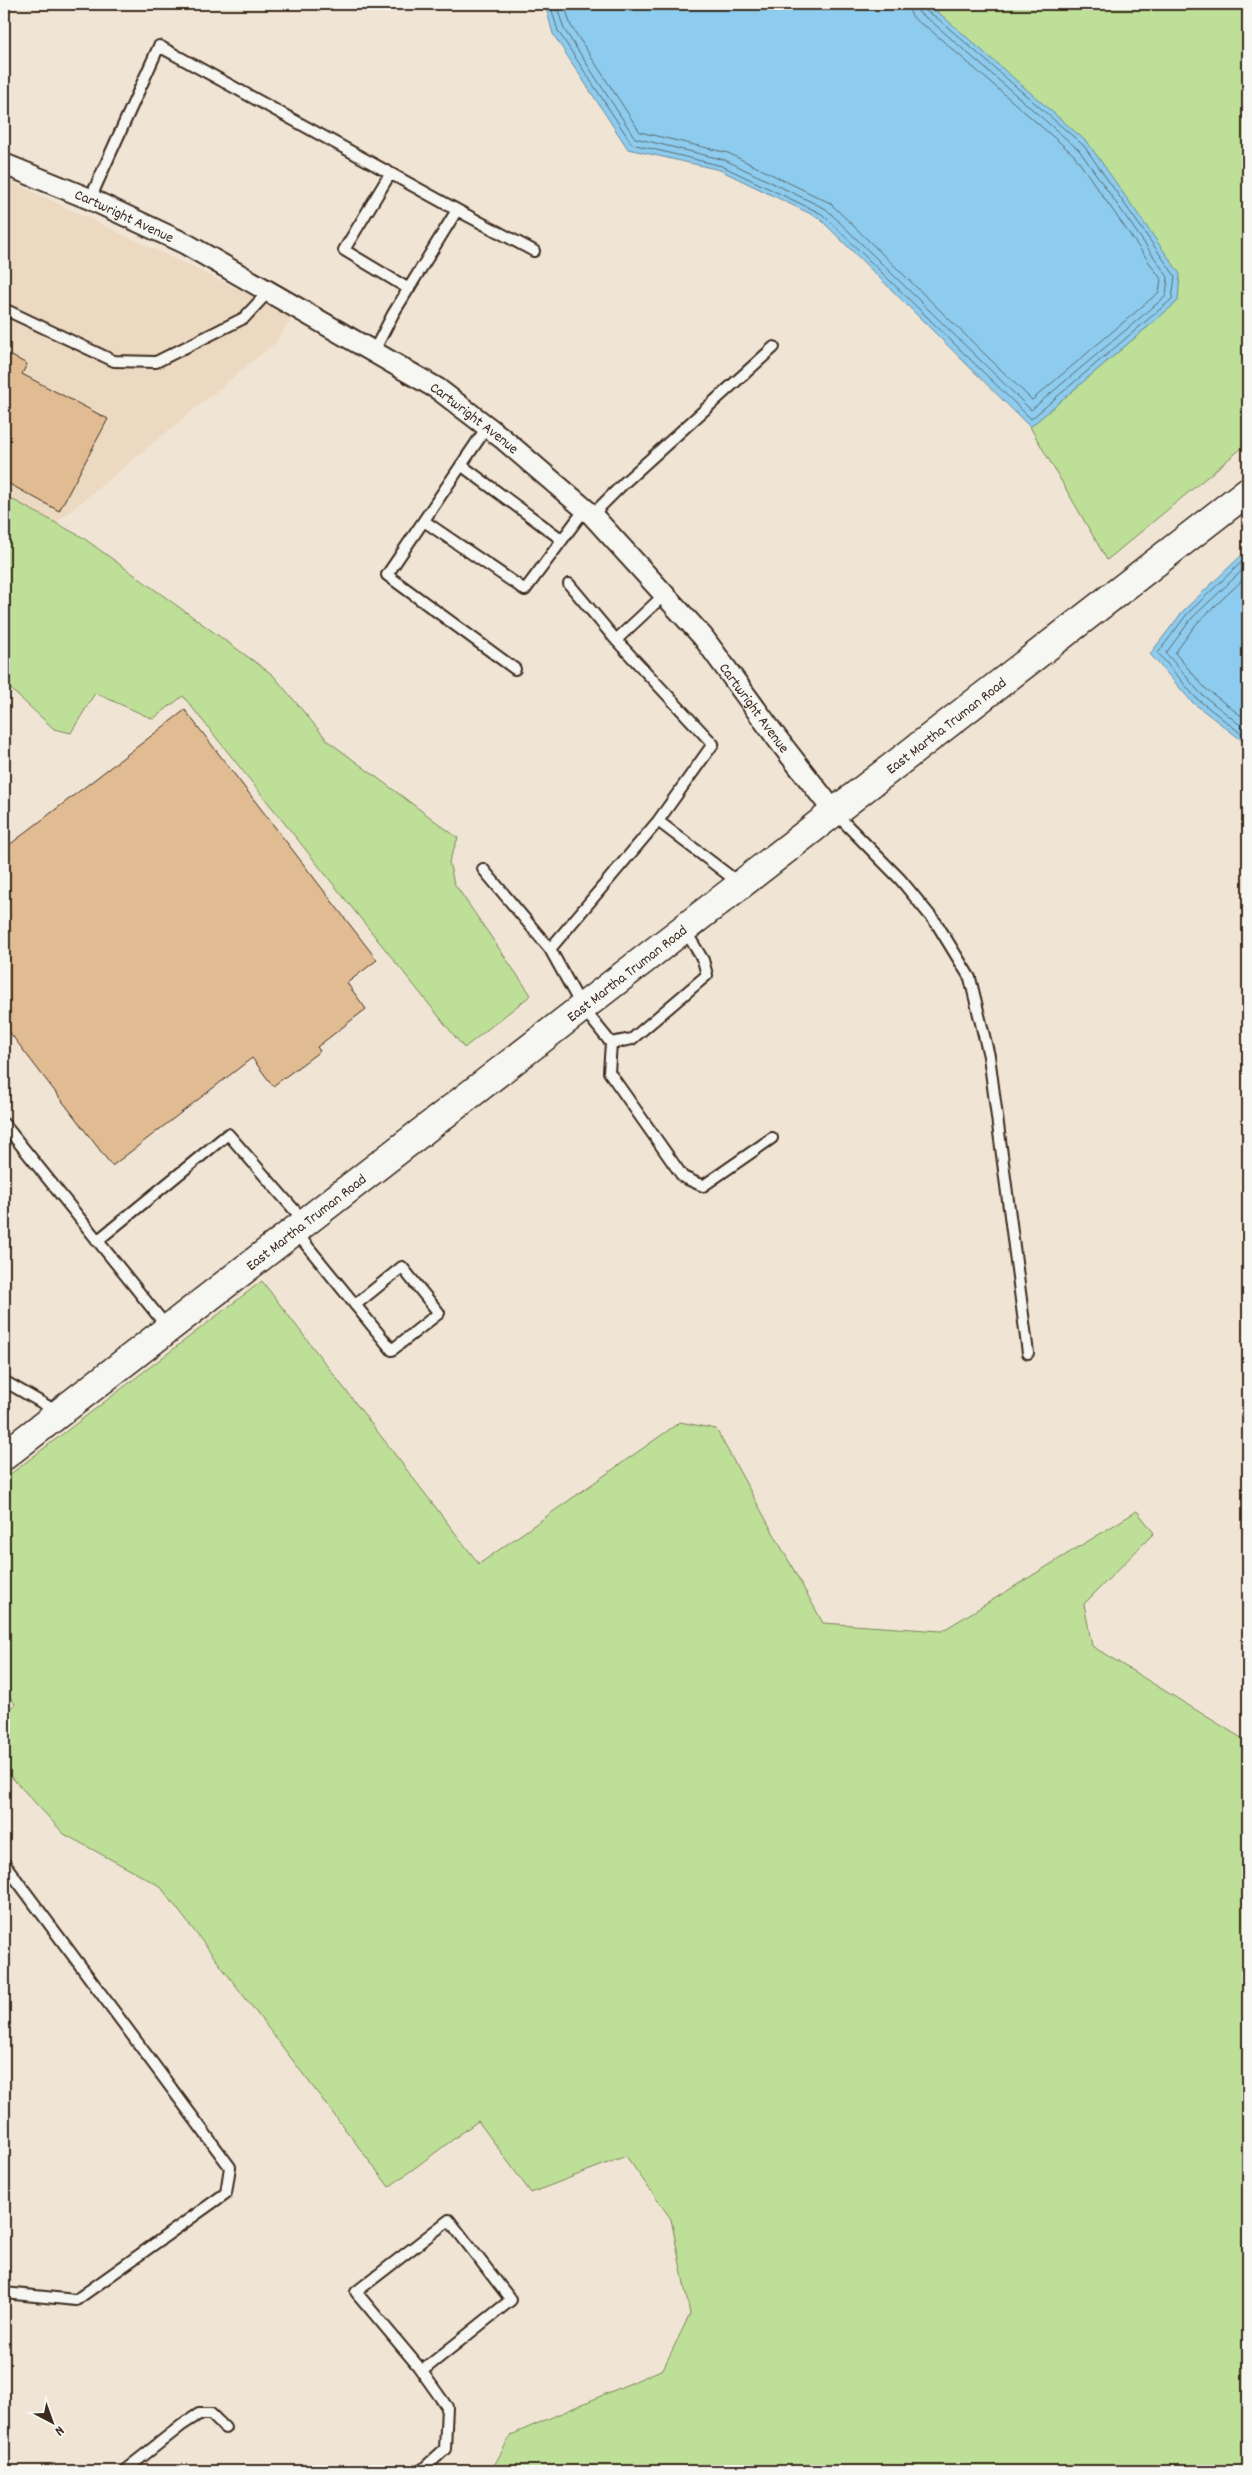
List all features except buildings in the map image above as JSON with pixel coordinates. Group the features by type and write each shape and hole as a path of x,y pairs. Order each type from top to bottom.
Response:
{"main road":[{"name":"East Martha Truman Road","path":"4,1456 582,1007 836,813 1248,491"}],"street":[{"name":"Cartwright Avenue","path":"4,164 90,199 186,244 270,290 438,389 488,427 589,512 703,637 779,741 836,813"}],"lane":[{"path":"90,199 159,46 390,174 534,251"},
{"path":"390,174 344,250 408,289"},
{"path":"374,351 408,289 457,210"},
{"path":"4,309 114,361 156,362 244,318 270,290"},
{"path":"424,521 525,590 561,540 589,512 625,482 774,347"},
{"path":"488,427 387,576 515,669"},
{"path":"461,465 561,540"},
{"path":"550,949 658,821 712,744 616,640 569,584"},
{"path":"616,640 664,596"},
{"path":"836,813 900,879 937,924 970,978 989,1056 1028,1353"},
{"path":"658,821 742,885"},
{"path":"483,869 550,949 582,1007 611,1043 609,1072 683,1177 704,1186 772,1138"},
{"path":"611,1043 632,1038 706,975 703,960 684,929"},
{"path":"4,1124 96,1241 168,1328"},
{"path":"96,1241 228,1134 300,1226 355,1305 392,1350 439,1313 402,1267 355,1305"},
{"path":"4,1381 59,1413"},
{"path":"4,1863 230,2168 226,2193 76,2300 4,2294"},
{"path":"421,2471 445,2449 446,2407 422,2372 356,2292 449,2220 511,2300 422,2372"},
{"path":"124,2471 182,2425 199,2414 211,2414 225,2428"}],"shaded area":[{"path":"4,178 293,317 275,343 56,523 4,495"}],"green space":[{"path":"924,4 1248,4 1248,443 1107,560 1030,427 1178,301 939,13"},
{"path":"4,495 82,537 273,675 328,741 458,838 449,862 454,883 531,995 464,1048 183,696 153,719 95,693 71,733 54,729 4,683"},
{"path":"262,1281 479,1564 680,1422 716,1429 823,1623 942,1631 1137,1511 1154,1533 1084,1604 1092,1646 1248,1742 1248,2471 491,2471 511,2435 663,2369 690,2314 671,2219 626,2156 531,2193 478,2121 389,2187 160,1886 64,1834 4,1769 4,1714 15,1704 4,1688 4,1479"}],"water":[{"path":"545,4 924,4 939,13 1088,143 1180,274 1178,301 1030,427 819,218 720,170 628,149 553,34"},
{"path":"1248,549 1248,745 1192,702 1150,654 1183,611"}]}
